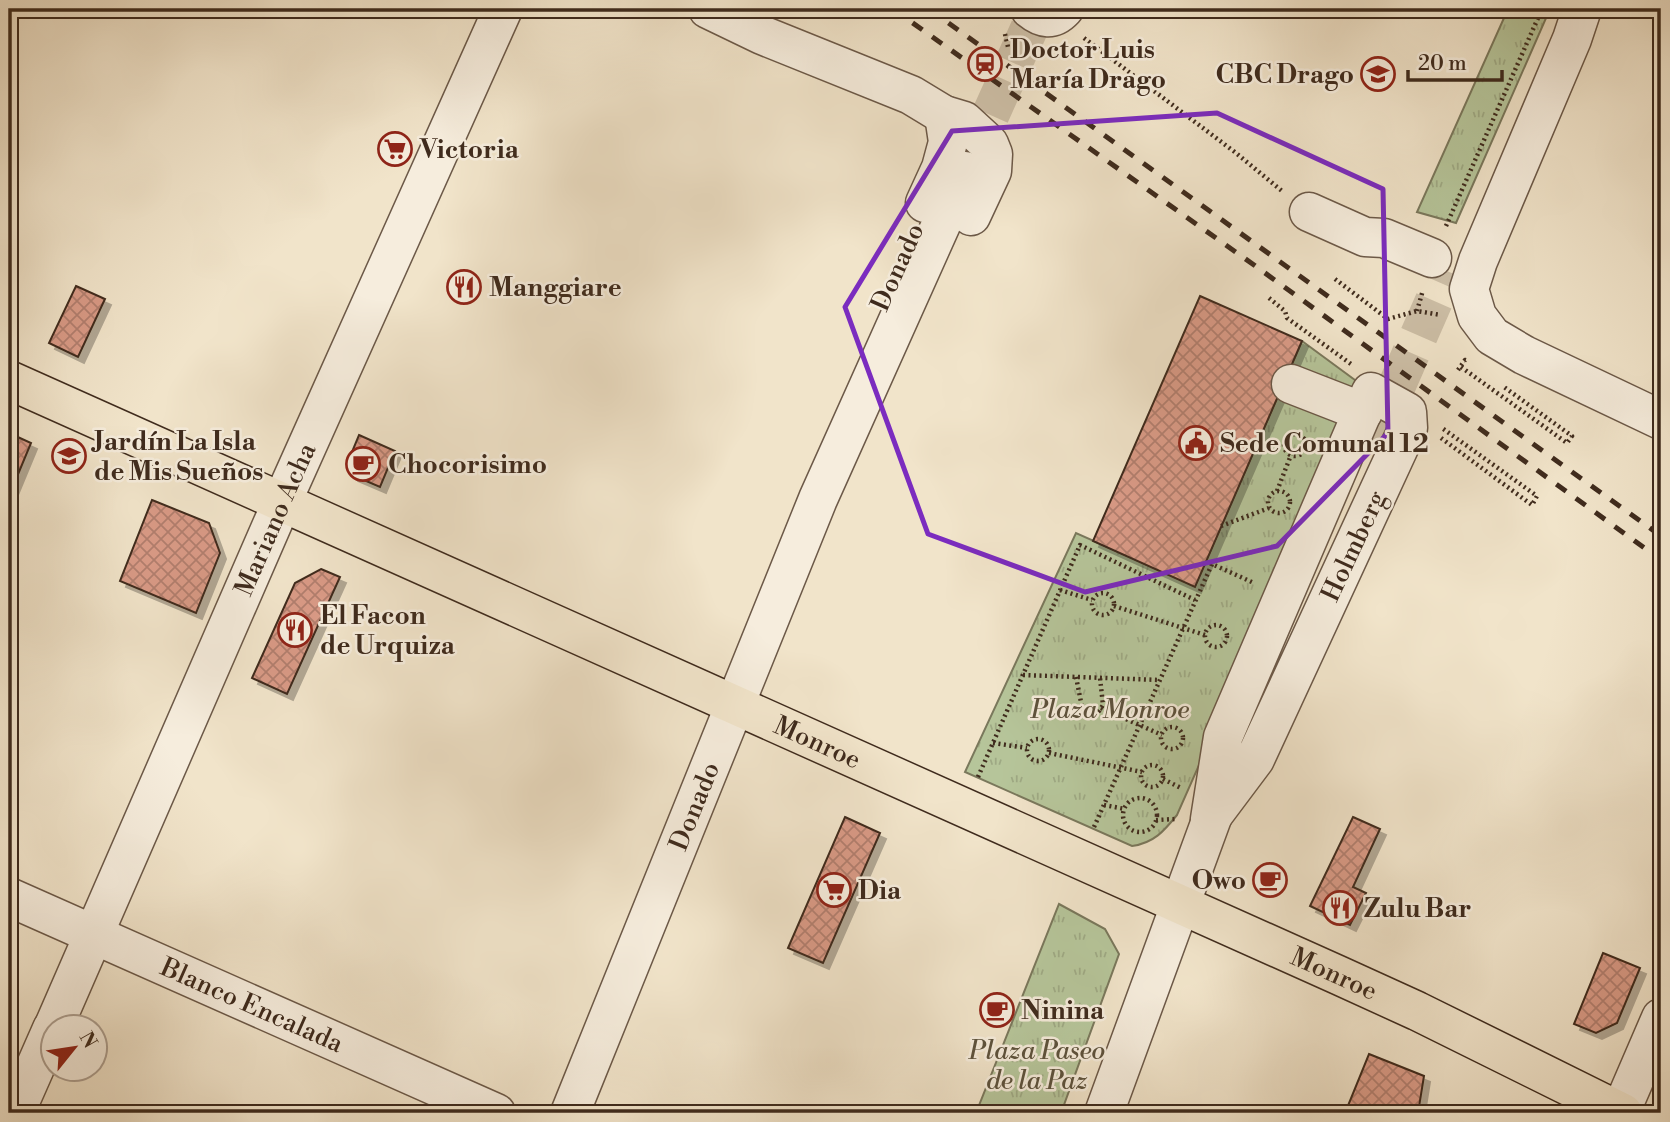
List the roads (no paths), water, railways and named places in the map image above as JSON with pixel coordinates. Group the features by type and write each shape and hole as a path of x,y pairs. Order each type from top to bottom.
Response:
{"main road":[{"name":"Monroe","path":"9,380 1417,1011 1621,1113"}],"street":[{"path":"708,9 762,35 911,95 943,115"},
{"path":"1309,212 1365,237 1384,238 1440,264 1563,9"},
{"path":"1582,9 1572,39 1478,261 1469,289 1477,316 1492,335 1524,355 1661,419"},
{"name":"Mariano Acha","path":"59,1014 282,502 502,11"},
{"name":"Donado","path":"570,1113 818,499 830,416 941,169 948,142 943,115 964,121 989,144 993,154 978,171 870,439 818,499"},
{"name":"Holmberg","path":"1104,1113 1210,819 1369,415 1291,384"},
{"name":"Blanco Encalada","path":"9,897 496,1113"},
{"path":"1621,1113 1661,1018"},
{"name":"Mariano Acha","path":"15,1113 38,1062"}],"tunnel":[{"path":"967,167 1038,9"},
{"path":"1373,440 1447,271"}],"railway":[{"path":"893,9 1254,265 1661,560"},
{"path":"929,9 1661,536"}],"place":[{"name":"Doctor Luis María Drago","path":"985,64"},
{"name":"CBC Drago","path":"1378,74"},
{"name":"Victoria","path":"395,149"},
{"name":"Manggiare","path":"464,287"},
{"name":"Sede Comunal 12","path":"1196,443"},
{"name":"Jardín La Isla de Mis Sueños","path":"69,456"},
{"name":"Chocorisimo","path":"363,464"},
{"name":"El Facon de Urquiza","path":"295,630"},
{"name":"Owo","path":"1270,880"},
{"name":"Dia","path":"834,890"},
{"name":"Zulu Bar","path":"1340,908"},
{"name":"Ninina","path":"997,1010"}],"park label":[{"name":"Plaza Monroe","path":"1110,709"},
{"name":"Plaza Paseo de la Paz","path":"1037,1065"}]}
